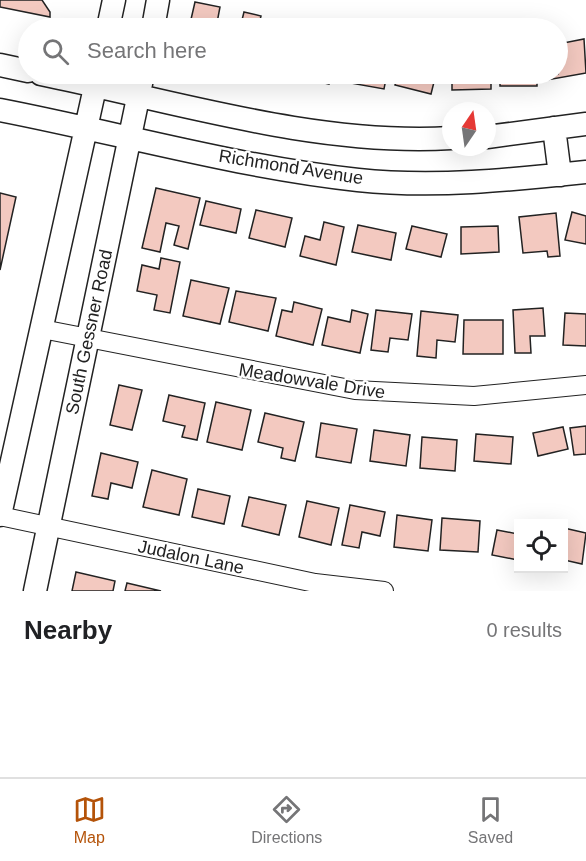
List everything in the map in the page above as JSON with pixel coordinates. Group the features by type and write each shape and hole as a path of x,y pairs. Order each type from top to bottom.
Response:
{"main road":[{"path":"110,18 114,0"},
{"path":"155,18 159,0"},
{"path":"0,65 18,69"},
{"path":"0,516 96,84"},
{"path":"141,84 316,130 404,140 442,138"},
{"name":"South Gessner Road","path":"35,591 141,84"},
{"name":"Richmond Avenue","path":"0,110 303,172 360,180 462,183 586,172"},
{"path":"496,136 586,124"},
{"path":"554,128 560,175"}],"street":[{"name":"Meadowvale Drive","path":"42,329 88,340 355,390 474,396 586,385"},
{"name":"Judalon Lane","path":"0,516 315,583 384,591"}],"building":[{"path":"0,0 42,0 50,12 50,17 0,7"},
{"path":"195,2 220,7 218,18 191,18"},
{"path":"244,12 261,16 260,18 242,18"},
{"path":"584,39 586,73 568,76 568,42"},
{"path":"356,84 385,84 384,89"},
{"path":"395,84 434,84 431,94"},
{"path":"452,84 491,84 491,89 452,90"},
{"path":"500,84 537,84 537,86 500,86"},
{"path":"156,188 200,198 188,249 174,245 179,226 166,223 160,252 142,248"},
{"path":"0,193 16,197 0,270"},
{"path":"206,201 241,209 236,233 200,225"},
{"path":"256,210 292,218 285,247 249,238"},
{"path":"572,212 586,216 586,244 565,240"},
{"path":"556,213 560,256 548,257 547,251 523,253 519,217"},
{"path":"324,222 344,227 336,265 300,256 305,236 320,240"},
{"path":"358,225 396,233 391,260 352,252"},
{"path":"412,226 447,234 441,257 406,249"},
{"path":"498,226 499,252 461,254 461,227"},
{"path":"161,258 180,262 170,313 154,310 157,295 137,291 142,265 159,269"},
{"path":"191,280 229,288 220,324 183,316"},
{"path":"236,291 276,298 268,331 229,322"},
{"path":"294,302 322,309 313,345 276,336 282,310 292,312"},
{"path":"543,308 545,336 530,336 531,353 515,353 513,310"},
{"path":"352,310 368,314 360,353 322,345 328,317 350,322"},
{"path":"376,310 412,314 408,340 390,338 388,352 371,350"},
{"path":"421,311 458,315 455,342 437,340 436,358 417,356"},
{"path":"565,313 586,314 586,346 563,345"},
{"path":"464,320 503,320 503,354 463,354"},
{"path":"119,385 142,390 132,430 110,425"},
{"path":"169,395 205,403 197,440 182,437 185,426 163,421"},
{"path":"216,402 251,410 242,450 207,442"},
{"path":"265,413 304,422 295,461 281,458 283,448 258,442"},
{"path":"321,423 357,429 351,463 316,457"},
{"path":"586,426 586,454 574,455 570,428"},
{"path":"563,427 568,449 538,456 533,433"},
{"path":"374,430 410,435 406,466 370,461"},
{"path":"476,434 513,437 511,464 474,461"},
{"path":"422,437 457,440 455,471 420,468"},
{"path":"101,453 138,462 132,488 111,483 108,499 92,496"},
{"path":"152,470 187,479 179,515 143,507"},
{"path":"198,489 230,496 224,524 192,517"},
{"path":"249,497 286,505 279,535 242,526"},
{"path":"307,501 339,508 331,545 299,537"},
{"path":"350,505 385,512 380,536 362,532 359,548 342,545"},
{"path":"397,515 432,520 428,551 394,547"},
{"path":"442,518 480,521 478,552 440,550"},
{"path":"568,529 586,533 582,564 568,561"},
{"path":"497,530 514,533 514,559 492,555"},
{"path":"76,572 115,581 113,591 72,591"},
{"path":"127,583 161,591 125,591"}]}
